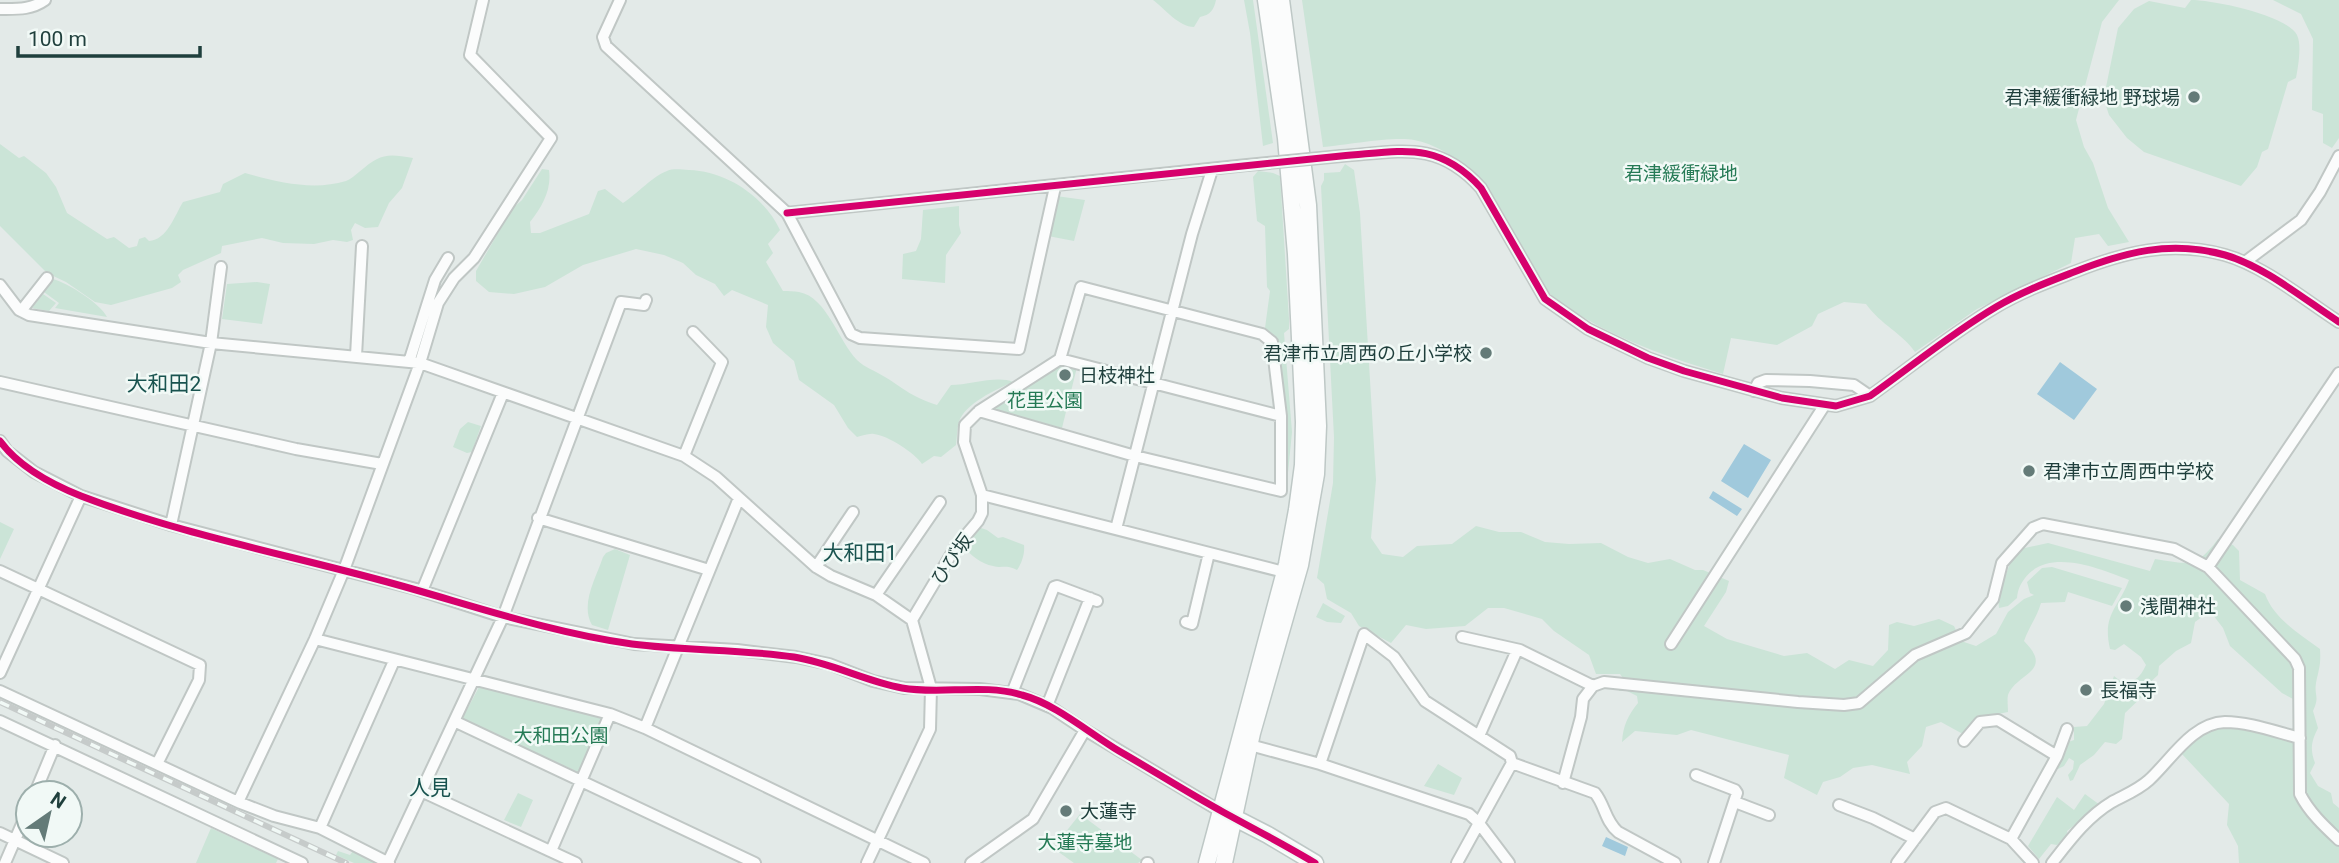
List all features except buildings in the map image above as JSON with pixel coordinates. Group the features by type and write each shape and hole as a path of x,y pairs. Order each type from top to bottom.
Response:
{"street":[{"path":"0,9 20,10 45,0"},
{"path":"414,362 438,303 454,278 474,258 551,138 470,55 483,0"},
{"path":"620,0 603,37 607,46 615,57 787,213 852,334 860,338 1019,349 1055,187"},
{"path":"1211,862 1220,811 1284,572 1303,465 1304,410 1292,201 1266,0"},
{"path":"1211,862 1236,819 1250,745 1300,565 1311,512 1318,438 1308,205 1281,0"},
{"path":"787,213 1340,156 1403,151 1429,153 1468,174 1481,188 1545,299 1565,315 1648,358 1684,371 1754,391 1836,407 1870,396 1998,306 2102,261 2131,252 2176,248 2206,251 2245,262 2339,322"},
{"path":"2245,262 2301,220 2339,156"},
{"path":"1116,529 1192,234 1212,170"},
{"path":"356,356 362,246"},
{"path":"238,802 315,639 344,570 382,464 414,362 435,280 448,258"},
{"path":"171,525 211,343 221,267"},
{"path":"21,311 47,278"},
{"path":"0,285 21,311 29,315 211,343 414,362 684,456 716,477 816,567 876,595 912,620 931,688 930,729 867,863"},
{"path":"979,411 1135,456 1281,491 1281,416 1272,342 1262,334 1081,287 1060,359 979,411 965,425 964,442 982,495 1284,572"},
{"path":"0,691 238,802 274,816 320,828 388,863 503,617 621,302 644,305 646,300"},
{"path":"684,456 722,362 693,332"},
{"path":"1060,359 1281,416"},
{"path":"2208,567 2339,373"},
{"path":"1754,391 1758,383 1766,380 1796,380 1854,385 1870,396"},
{"path":"0,382 296,449 382,464"},
{"path":"422,591 503,393"},
{"path":"1671,644 1824,406"},
{"path":"0,441 4,454 81,496 171,525 422,591 503,617 622,642 796,657 829,664 893,686 914,690 980,689 1012,693 1047,706 1220,811 1315,863"},
{"name":"ひび坂","path":"912,620 957,545 980,518 983,508 982,495"},
{"path":"0,673 81,496"},
{"path":"645,729 739,498"},
{"path":"876,595 940,502"},
{"path":"816,567 853,512"},
{"path":"538,518 709,570"},
{"path":"1563,783 1581,718 1583,699 1593,686 1604,682 1798,702 1844,705 1859,703 1915,655 1966,633 1993,600 2002,563 2033,528 2043,524 2174,549 2208,567 2295,659 2299,668 2300,794 2305,805 2339,839"},
{"path":"1186,622 1192,624 1209,553"},
{"path":"0,571 200,665 199,680 158,765"},
{"path":"1012,693 1054,587 1057,586 1093,600 1047,706"},
{"path":"1320,764 1364,635 1394,657 1425,701 1510,756 1511,763 1457,863"},
{"path":"1462,637 1517,650 1593,686"},
{"path":"315,639 611,714 924,863"},
{"path":"1479,736 1517,650"},
{"path":"320,828 394,661"},
{"path":"551,851 611,714"},
{"path":"1964,741 1980,722 1998,720 2057,756"},
{"path":"0,721 302,863"},
{"path":"456,722 755,863"},
{"path":"2052,863 2083,824 2149,780 2199,731 2225,722 2300,738"},
{"path":"2011,839 2057,756 2067,729"},
{"path":"971,863 1033,818 1085,730"},
{"path":"41,779 55,745"},
{"path":"1250,745 1320,764 1469,814 1509,863"},
{"path":"1511,763 1595,793 1602,802 1611,826 1675,863"},
{"path":"1696,775 1737,793 1714,863"},
{"path":"423,792 576,863"},
{"path":"1735,802 1769,815"},
{"path":"1839,805 1915,839"},
{"path":"1897,863 1935,812 1946,808 2011,839 2023,858 2033,863"},
{"path":"5,863 14,843"},
{"path":"32,849 63,863"}],"green space":[{"path":"1153,0 1216,0 1211,12 1200,17 1194,27 1178,21"},
{"path":"1244,0 1253,0 1273,143 1263,146 1250,33"},
{"name":"君津緩衝緑地","path":"1302,0 2119,0 2102,22 2076,120 2108,208 2129,242 2108,246 2099,234 2075,238 2071,263 1977,309 1915,352 1866,304 1844,302 1818,314 1812,326 1777,345 1731,338 1723,374 1633,342 1598,326 1554,298 1537,276 1491,195 1469,170 1443,151 1429,144 1405,139 1323,147"},
{"name":"君津緩衝緑地 野球場","path":"2191,0 2232,6 2265,15 2279,21 2297,35 2299,56 2296,78 2288,82 2268,149 2262,152 2257,167 2241,186 2144,152 2127,138 2109,115 2105,103 2118,28 2134,9 2149,1 2185,8"},
{"path":"2273,0 2339,0 2339,138 2332,148 2323,143 2323,114 2312,110 2313,39 2301,14"},
{"path":"0,144 19,158 24,156 46,173 56,187 67,213 107,239 114,237 129,248 137,246 139,239 145,237 149,241 155,240 166,232 183,202 220,192 223,184 245,173 282,182 333,184 348,180 384,156 413,158 402,188 389,203 378,227 365,228 355,223 351,230 353,240 314,244 283,243 262,238 222,246 221,253 183,270 178,275 181,282 172,288 111,305 95,302 66,282 47,273 0,226"},
{"path":"1345,164 1354,170 1360,213 1376,480 1371,538 1382,554 1403,557 1417,546 1452,544 1476,526 1499,532 1521,532 1545,542 1601,543 1628,557 1648,563 1670,559 1729,581 1726,592 1704,626 1727,639 1784,656 1807,653 1835,669 1849,660 1873,666 1888,650 1889,625 1897,622 1914,626 1939,619 1954,626 1961,641 1976,646 1996,634 2008,612 2024,599 2034,595 2030,593 2027,582 2042,568 2052,567 2122,588 2112,606 2068,592 2065,602 2041,603 2024,641 2033,651 2035,666 2012,688 2008,695 2008,712 1983,717 1965,733 1941,722 1926,727 1922,746 1907,762 1910,774 1872,765 1853,768 1840,777 1823,782 1817,795 1784,778 1789,755 1691,730 1677,735 1635,731 1622,742 1627,721 1638,703 1637,696 1627,691 1619,691 1619,688 1629,686 1620,674 1596,674 1589,655 1554,631 1542,619 1504,608 1488,608 1465,626 1426,629 1406,625 1391,643 1359,626 1351,613 1327,599 1324,584 1317,578 1333,483 1334,437 1321,186 1324,173 1340,172"},
{"path":"542,169 549,170 549,184 542,204 530,222 531,233 540,233 589,214 598,191 605,189 623,203 657,176 670,170 703,171 730,180 764,206 780,230 768,244 773,253 766,262 783,291 799,292 817,302 850,352 863,365 915,396 937,405 951,385 992,380 1013,382 967,409 959,422 956,445 941,457 934,456 922,464 907,450 880,435 857,437 834,405 799,380 794,361 773,343 766,327 768,305 732,290 724,296 715,284 696,275 683,263 664,255 636,249 583,265 545,287 514,294 489,292 476,281 476,271 512,209 522,200"},
{"path":"1258,171 1280,176 1289,319 1289,329 1284,333 1292,432 1287,483 1288,443 1275,336 1265,328 1270,291 1267,287 1265,226 1257,221 1253,177"},
{"path":"1056,196 1085,200 1074,241 1048,236"},
{"path":"959,206 961,233 946,255 945,283 902,279 903,254 916,251 921,239 923,210"},
{"path":"53,279 83,295 107,317 55,308 59,303 44,292"},
{"path":"227,284 270,284 262,324 222,319"},
{"path":"43,294 56,303 49,311 32,308"},
{"name":"花里公園","path":"1060,362 1077,367 1062,428 994,409 993,406"},
{"path":"468,422 481,426 472,452 467,453 453,447 460,429"},
{"path":"0,522 14,529 0,559"},
{"path":"981,528 998,538 1003,537 1024,545 1023,558 1017,570 984,563 963,547 975,530"},
{"path":"2218,539 2233,545 2239,551 2240,580 2265,594 2281,618 2320,649 2313,711 2318,728 2312,746 2315,763 2310,773 2318,786 2331,793 2333,803 2339,808 2339,863 2239,863 2238,846 2227,825 2229,804 2181,753 2202,734 2221,728 2252,729 2293,740 2293,699 2282,693 2230,646 2223,628 2210,611 2195,622 2191,643 2176,651 2159,666 2158,675 2145,687 2146,693 2125,713 2122,739 2116,744 2105,742 2094,755 2080,765 2073,780 2070,781 2068,775 2073,769 2074,761 2069,758 2064,766 2058,769 2054,764 2066,752 2068,742 2074,740 2074,727 2087,726 2104,704 2114,676 2124,684 2137,678 2146,665 2141,657 2124,644 2115,650 2110,649 2110,619 2129,580 2075,563 2047,564 2035,569 2025,578 2017,598 2008,606 1999,608 1998,597 2014,555 2020,549 2048,543 2150,571 2155,559 2184,563 2197,560"},
{"path":"615,549 630,555 608,630 592,625 588,600 603,557"},
{"path":"1323,603 1345,616 1341,623 1327,622 1316,617"},
{"name":"大和田公園","path":"479,687 604,719 578,772 462,719"},
{"path":"1438,764 1462,778 1454,795 1424,786"},
{"path":"518,793 533,800 521,827 504,820"},
{"path":"2085,794 2100,805 2067,831 2068,835 2057,845 2051,844 2039,859 2028,846 2057,797 2074,810"},
{"name":"大蓮寺墓地","path":"1080,814 1142,860 1138,863 1074,863 1053,848"},
{"path":"211,828 278,859 276,863 196,863"},
{"path":"338,851 350,855 353,851 379,863 354,863 336,855"}],"water":[{"path":"2060,362 2097,389 2074,420 2037,394"},
{"path":"1744,444 1771,460 1748,498 1721,481"},
{"path":"1713,491 1742,509 1737,516 1709,498"},
{"path":"1606,837 1628,847 1625,856 1602,846"}],"railway":[{"path":"0,702 346,863"}],"cycle path":[{"path":"787,213 1341,156 1399,151 1433,155 1465,172 1481,188 1545,299 1588,329 1648,358 1684,371 1782,398 1836,406 1870,396 1964,328 2015,297 2093,265 2148,250 2205,251 2240,260 2284,284 2339,322"},
{"path":"0,441 16,459 47,480 117,509 191,532 568,632 632,644 794,657 902,688 992,690 1035,699 1184,790 1315,863"}],"place":[{"name":"君津緩衝緑地 野球場","path":"2194,97"},
{"name":"君津市立周西の丘小学校","path":"1486,353"},
{"name":"日枝神社","path":"1065,375"},
{"name":"君津市立周西中学校","path":"2029,471"},
{"name":"浅間神社","path":"2126,606"},
{"name":"長福寺","path":"2086,690"},
{"name":"大蓮寺","path":"1066,811"}],"district":[{"name":"大和田2","path":"164,384"},
{"name":"大和田1","path":"860,553"},
{"name":"人見","path":"430,788"}]}
